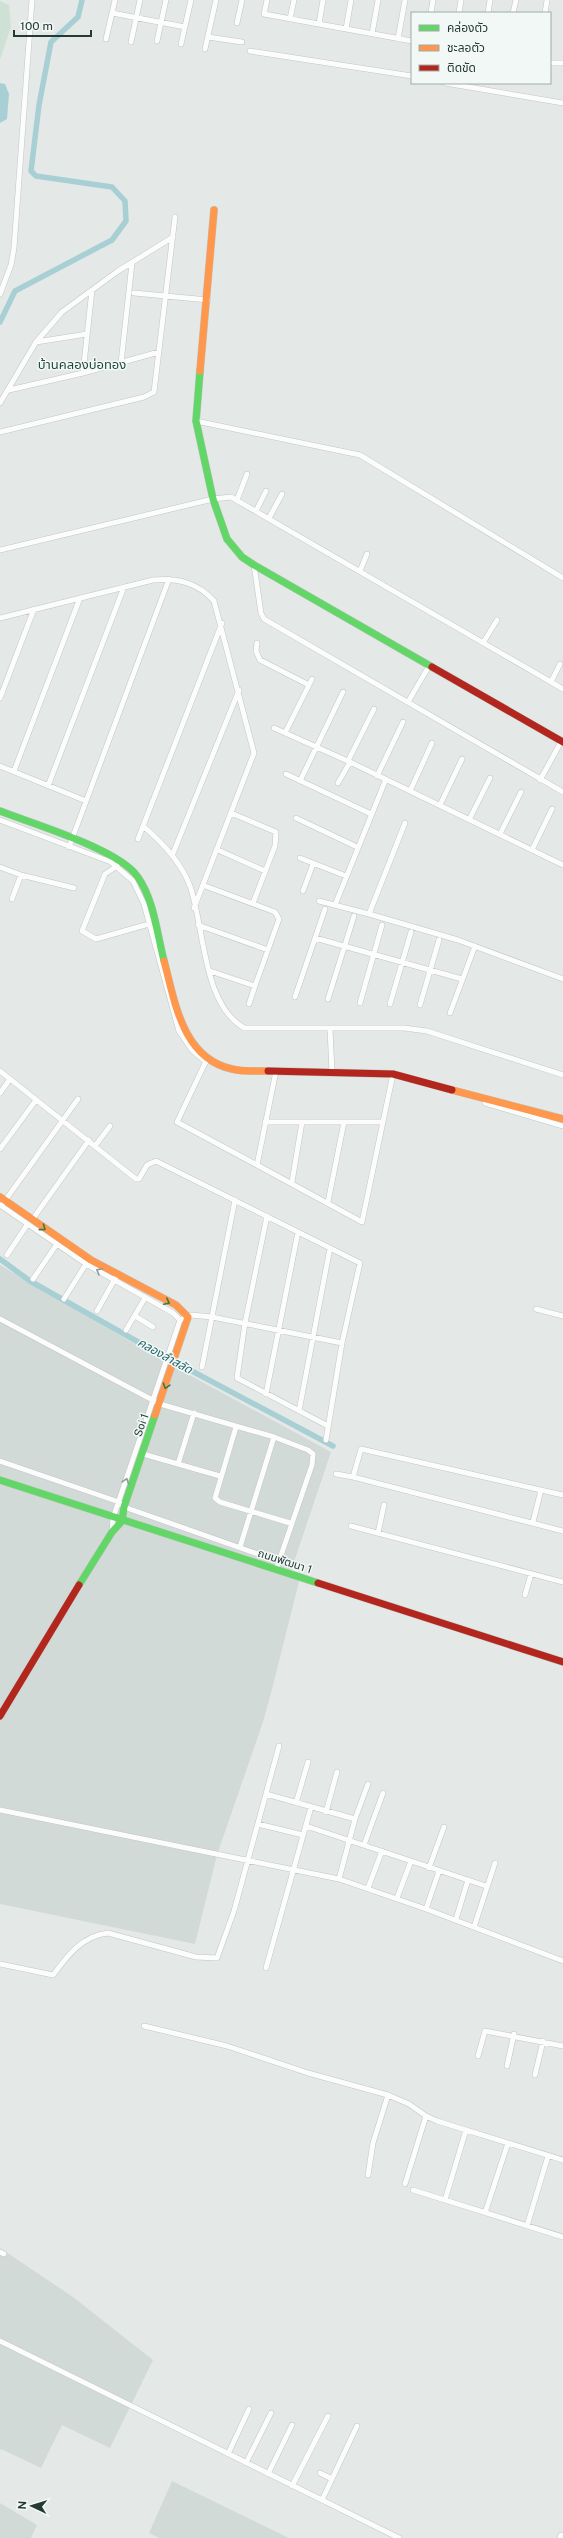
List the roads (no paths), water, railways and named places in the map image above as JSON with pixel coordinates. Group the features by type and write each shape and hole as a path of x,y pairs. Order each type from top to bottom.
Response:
{"street":[{"path":"0,294 11,265 14,248 32,0"},
{"path":"106,39 115,0"},
{"path":"131,42 140,0"},
{"path":"157,41 166,0"},
{"path":"181,44 191,0"},
{"path":"205,49 216,0"},
{"path":"237,23 242,0"},
{"path":"267,0 264,14 411,41"},
{"path":"290,19 294,0"},
{"path":"319,24 323,0"},
{"path":"346,29 351,0"},
{"path":"372,34 378,0"},
{"path":"398,39 405,0"},
{"path":"431,12 433,0"},
{"path":"459,12 461,0"},
{"path":"488,12 490,0"},
{"path":"513,12 516,0"},
{"path":"545,12 547,0"},
{"path":"112,13 185,27"},
{"path":"208,37 242,42"},
{"path":"250,51 411,76"},
{"path":"551,63 563,63"},
{"path":"451,84 563,103"},
{"path":"214,210 208,300 196,421 213,499 227,539 242,557 254,565 562,742 540,780"},
{"path":"0,432 151,395 155,384 175,217"},
{"path":"0,404 36,342 62,312 92,290 173,237"},
{"path":"121,363 132,263"},
{"path":"83,373 92,290"},
{"path":"134,292 208,300"},
{"path":"36,342 87,334"},
{"path":"9,390 83,373 159,352"},
{"path":"196,421 360,455 563,578"},
{"path":"237,500 247,474"},
{"path":"256,511 266,491"},
{"path":"269,518 282,494"},
{"path":"0,550 213,499 227,497 237,500 269,518 563,689"},
{"path":"360,571 367,554"},
{"path":"254,565 262,617 563,792"},
{"path":"71,841 169,578"},
{"path":"0,618 153,580 169,578 196,586 206,592 214,601 222,623 254,753 205,886 194,908"},
{"path":"48,786 124,587"},
{"path":"14,771 80,598"},
{"path":"0,698 34,609"},
{"path":"484,643 497,620"},
{"path":"138,839 222,623"},
{"path":"257,643 256,651 260,660 309,685"},
{"path":"551,682 560,664"},
{"path":"408,702 429,666"},
{"path":"285,733 312,679"},
{"path":"172,856 239,690"},
{"path":"300,781 343,692"},
{"path":"338,783 374,708"},
{"path":"377,776 403,722"},
{"path":"274,728 349,761 377,776 563,864"},
{"path":"410,791 432,743"},
{"path":"440,805 462,759"},
{"path":"0,766 86,801"},
{"path":"286,774 371,814"},
{"path":"469,820 490,778"},
{"path":"335,906 357,847 386,779"},
{"path":"500,834 521,792"},
{"path":"532,850 552,809"},
{"path":"0,811 71,841 117,866 133,881 144,904 149,924 161,956"},
{"path":"231,813 276,832 275,846 253,903"},
{"path":"296,818 357,847"},
{"path":"0,820 104,852 122,862 138,878 148,899 161,956 180,1020 192,1043 207,1060 231,1069 276,1071 332,1070 392,1074 498,1104 563,1120"},
{"path":"370,914 405,823"},
{"path":"143,826 172,856 190,886 210,971 223,1009 234,1022 244,1028 404,1028 427,1031 563,1075"},
{"path":"218,850 265,871"},
{"path":"300,858 346,876"},
{"path":"303,891 313,864"},
{"path":"117,866 105,874 82,931 96,939 149,924"},
{"path":"0,867 21,875 74,888"},
{"path":"12,899 21,875"},
{"path":"205,886 275,912 278,916 277,928 249,1004"},
{"path":"319,901 370,914 475,946 563,979"},
{"path":"294,997 325,909"},
{"path":"328,999 354,916"},
{"path":"198,925 268,950"},
{"path":"360,1003 382,925"},
{"path":"390,1004 411,932"},
{"path":"315,938 462,979"},
{"path":"420,1005 439,940"},
{"path":"450,1013 475,946"},
{"path":"210,971 255,986"},
{"path":"330,1029 332,1070"},
{"path":"207,1060 177,1122 292,1182 363,1222 392,1074"},
{"path":"0,1071 89,1140 136,1179 139,1179 147,1165 156,1161 360,1263 342,1343 326,1440"},
{"path":"257,1165 276,1071"},
{"path":"0,1089 9,1079"},
{"path":"0,1093 9,1079"},
{"path":"78,1098 1,1202 58,1242 86,1264 179,1308 187,1319"},
{"path":"0,1146 35,1099"},
{"path":"0,1149 35,1099"},
{"path":"485,1103 498,1104 563,1126"},
{"path":"265,1122 382,1122"},
{"path":"292,1182 302,1122"},
{"path":"328,1202 344,1122"},
{"path":"95,1146 110,1126"},
{"path":"8,1255 89,1140"},
{"path":"202,1367 235,1200"},
{"path":"267,1216 245,1323 237,1378 328,1426"},
{"path":"266,1394 298,1232"},
{"path":"58,1242 145,1298 178,1316 180,1320"},
{"path":"33,1279 58,1242"},
{"path":"299,1411 330,1248"},
{"path":"64,1299 86,1264"},
{"path":"97,1311 116,1278"},
{"path":"126,1330 136,1316 145,1298"},
{"path":"536,1309 563,1316"},
{"path":"180,1320 187,1319 195,1315 212,1317 342,1343"},
{"path":"136,1316 153,1327"},
{"path":"0,1319 160,1404 194,1413 308,1450 312,1454 312,1465 290,1523 276,1570"},
{"name":"Soi 1","path":"122,1521 122,1504 143,1454 187,1319"},
{"path":"112,1532 113,1518 122,1504 153,1400 180,1320"},
{"path":"178,1464 194,1413"},
{"path":"236,1427 220,1476 215,1498 290,1523"},
{"path":"240,1547 274,1438"},
{"path":"353,1477 361,1449 563,1495"},
{"path":"143,1454 220,1476"},
{"path":"0,1461 278,1561"},
{"path":"336,1474 533,1522 563,1531"},
{"name":"ถนนพัฒนา 1","path":"0,1480 122,1521 563,1662"},
{"path":"533,1522 541,1490"},
{"path":"378,1533 384,1505"},
{"path":"0,1716 112,1532 122,1521"},
{"path":"351,1526 563,1582"},
{"path":"525,1596 531,1574"},
{"path":"0,1964 53,1975 80,1944 95,1934 108,1933 196,1957 217,1958 234,1911 279,1746"},
{"path":"296,1803 308,1762"},
{"path":"326,1812 337,1772"},
{"path":"339,1879 355,1819 368,1784"},
{"path":"364,1845 383,1793"},
{"path":"266,1794 355,1819"},
{"path":"266,1968 292,1870 311,1807"},
{"path":"0,1810 247,1862 339,1879 397,1898 563,1961"},
{"path":"258,1824 303,1835"},
{"path":"306,1826 350,1839 429,1868 486,1886"},
{"path":"429,1868 444,1827"},
{"path":"368,1888 382,1850"},
{"path":"397,1898 410,1861"},
{"path":"474,1927 486,1886 495,1863"},
{"path":"426,1909 438,1871"},
{"path":"456,1920 468,1880"},
{"path":"144,2026 227,2046 308,2073 388,2095 409,2104 426,2116 563,2160"},
{"path":"478,2056 486,2030 514,2034 563,2046"},
{"path":"507,2066 514,2034"},
{"path":"535,2075 543,2041"},
{"path":"368,2175 373,2143 388,2095"},
{"path":"405,2184 426,2116"},
{"path":"445,2200 466,2130"},
{"path":"485,2213 508,2143"},
{"path":"527,2226 548,2156"},
{"path":"413,2190 563,2237"},
{"path":"0,2341 246,2464 400,2538"},
{"path":"228,2454 249,2409"},
{"path":"246,2464 271,2413"},
{"path":"292,2486 328,2416"},
{"path":"268,2474 292,2425"},
{"path":"322,2500 357,2426"},
{"path":"320,2473 332,2479"}],"water":[{"path":"0,83 5,84 9,94 7,119 0,123"}],"waterway":[{"path":"0,322 15,291 112,240 126,221 125,201 112,187 36,176 31,171 39,105 51,42 78,17 82,0"},
{"name":"คลองลำสลัด","path":"0,1259 30,1281 147,1347 333,1446"}],"district":[{"name":"บ้านคลองบ่อทอง","path":"82,364"}]}
